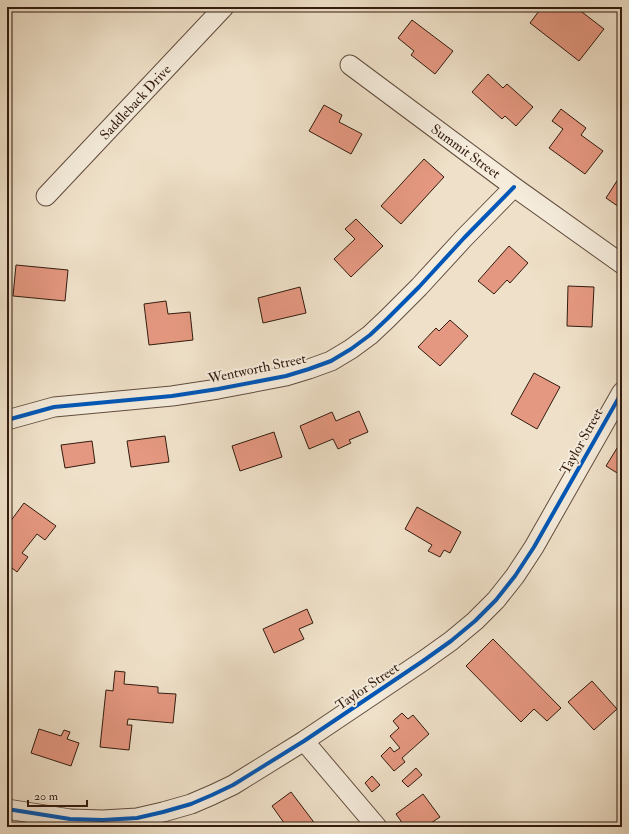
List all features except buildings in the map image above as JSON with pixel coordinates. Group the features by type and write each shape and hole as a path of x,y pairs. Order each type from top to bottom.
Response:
{"street":[{"name":"Saddleback Drive","path":"46,196 224,7"},
{"name":"Summit Street","path":"350,65 514,187 622,264"},
{"name":"Wentworth Street","path":"7,420 54,407 172,396 218,389 286,376 309,370 331,361 370,335 387,319 514,187"},
{"name":"Taylor Street","path":"7,809 70,820 134,822 191,804 233,785 304,741 423,661 451,641 475,620 496,600 515,576 534,547 622,392"},
{"path":"304,741 377,827"}],"cycle path":[{"path":"7,420 54,407 172,396 218,389 286,376 331,361 370,335 387,319 514,187"},
{"path":"7,809 70,819 103,820 137,818 191,804 233,785 304,741 423,661 451,641 475,621 496,600 515,576 534,547 622,392"}]}
